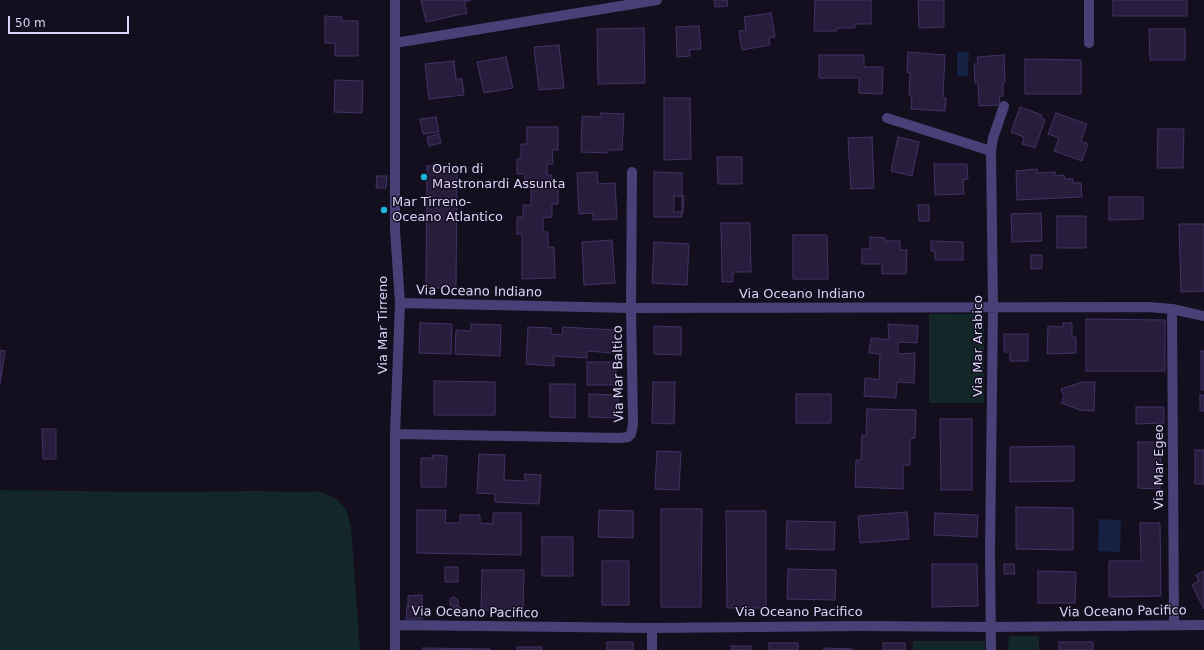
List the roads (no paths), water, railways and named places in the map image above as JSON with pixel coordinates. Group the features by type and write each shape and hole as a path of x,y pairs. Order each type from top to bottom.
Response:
{"street":[{"name":"Via Mar Tirreno","path":"395,0 395,230 400,303 396,434 395,650"},
{"path":"395,43 657,0"},
{"path":"1089,0 1089,43"},
{"name":"Via Mar Arabico","path":"991,650 990,552 993,308 991,152 993,138 1004,106"},
{"path":"886,118 991,152"},
{"name":"Via Mar Baltico","path":"396,434 628,437 631,434 633,429 631,308 632,172"},
{"name":"Via Oceano Indiano","path":"400,303 631,308 1148,307 1172,309 1204,316"},
{"name":"Via Mar Egeo","path":"1172,309 1174,624"},
{"name":"Via Oceano Pacifico","path":"395,625 652,628 1204,625"},
{"path":"652,628 652,650"}],"water":[{"path":"957,51 969,52 968,76 957,76"},
{"path":"1099,519 1121,520 1120,552 1098,551"}],"place":[{"name":"Orion di Mastronardi Assunta","path":"424,177"},
{"name":"Mar Tirreno- Oceano Atlantico","path":"384,210"}]}
